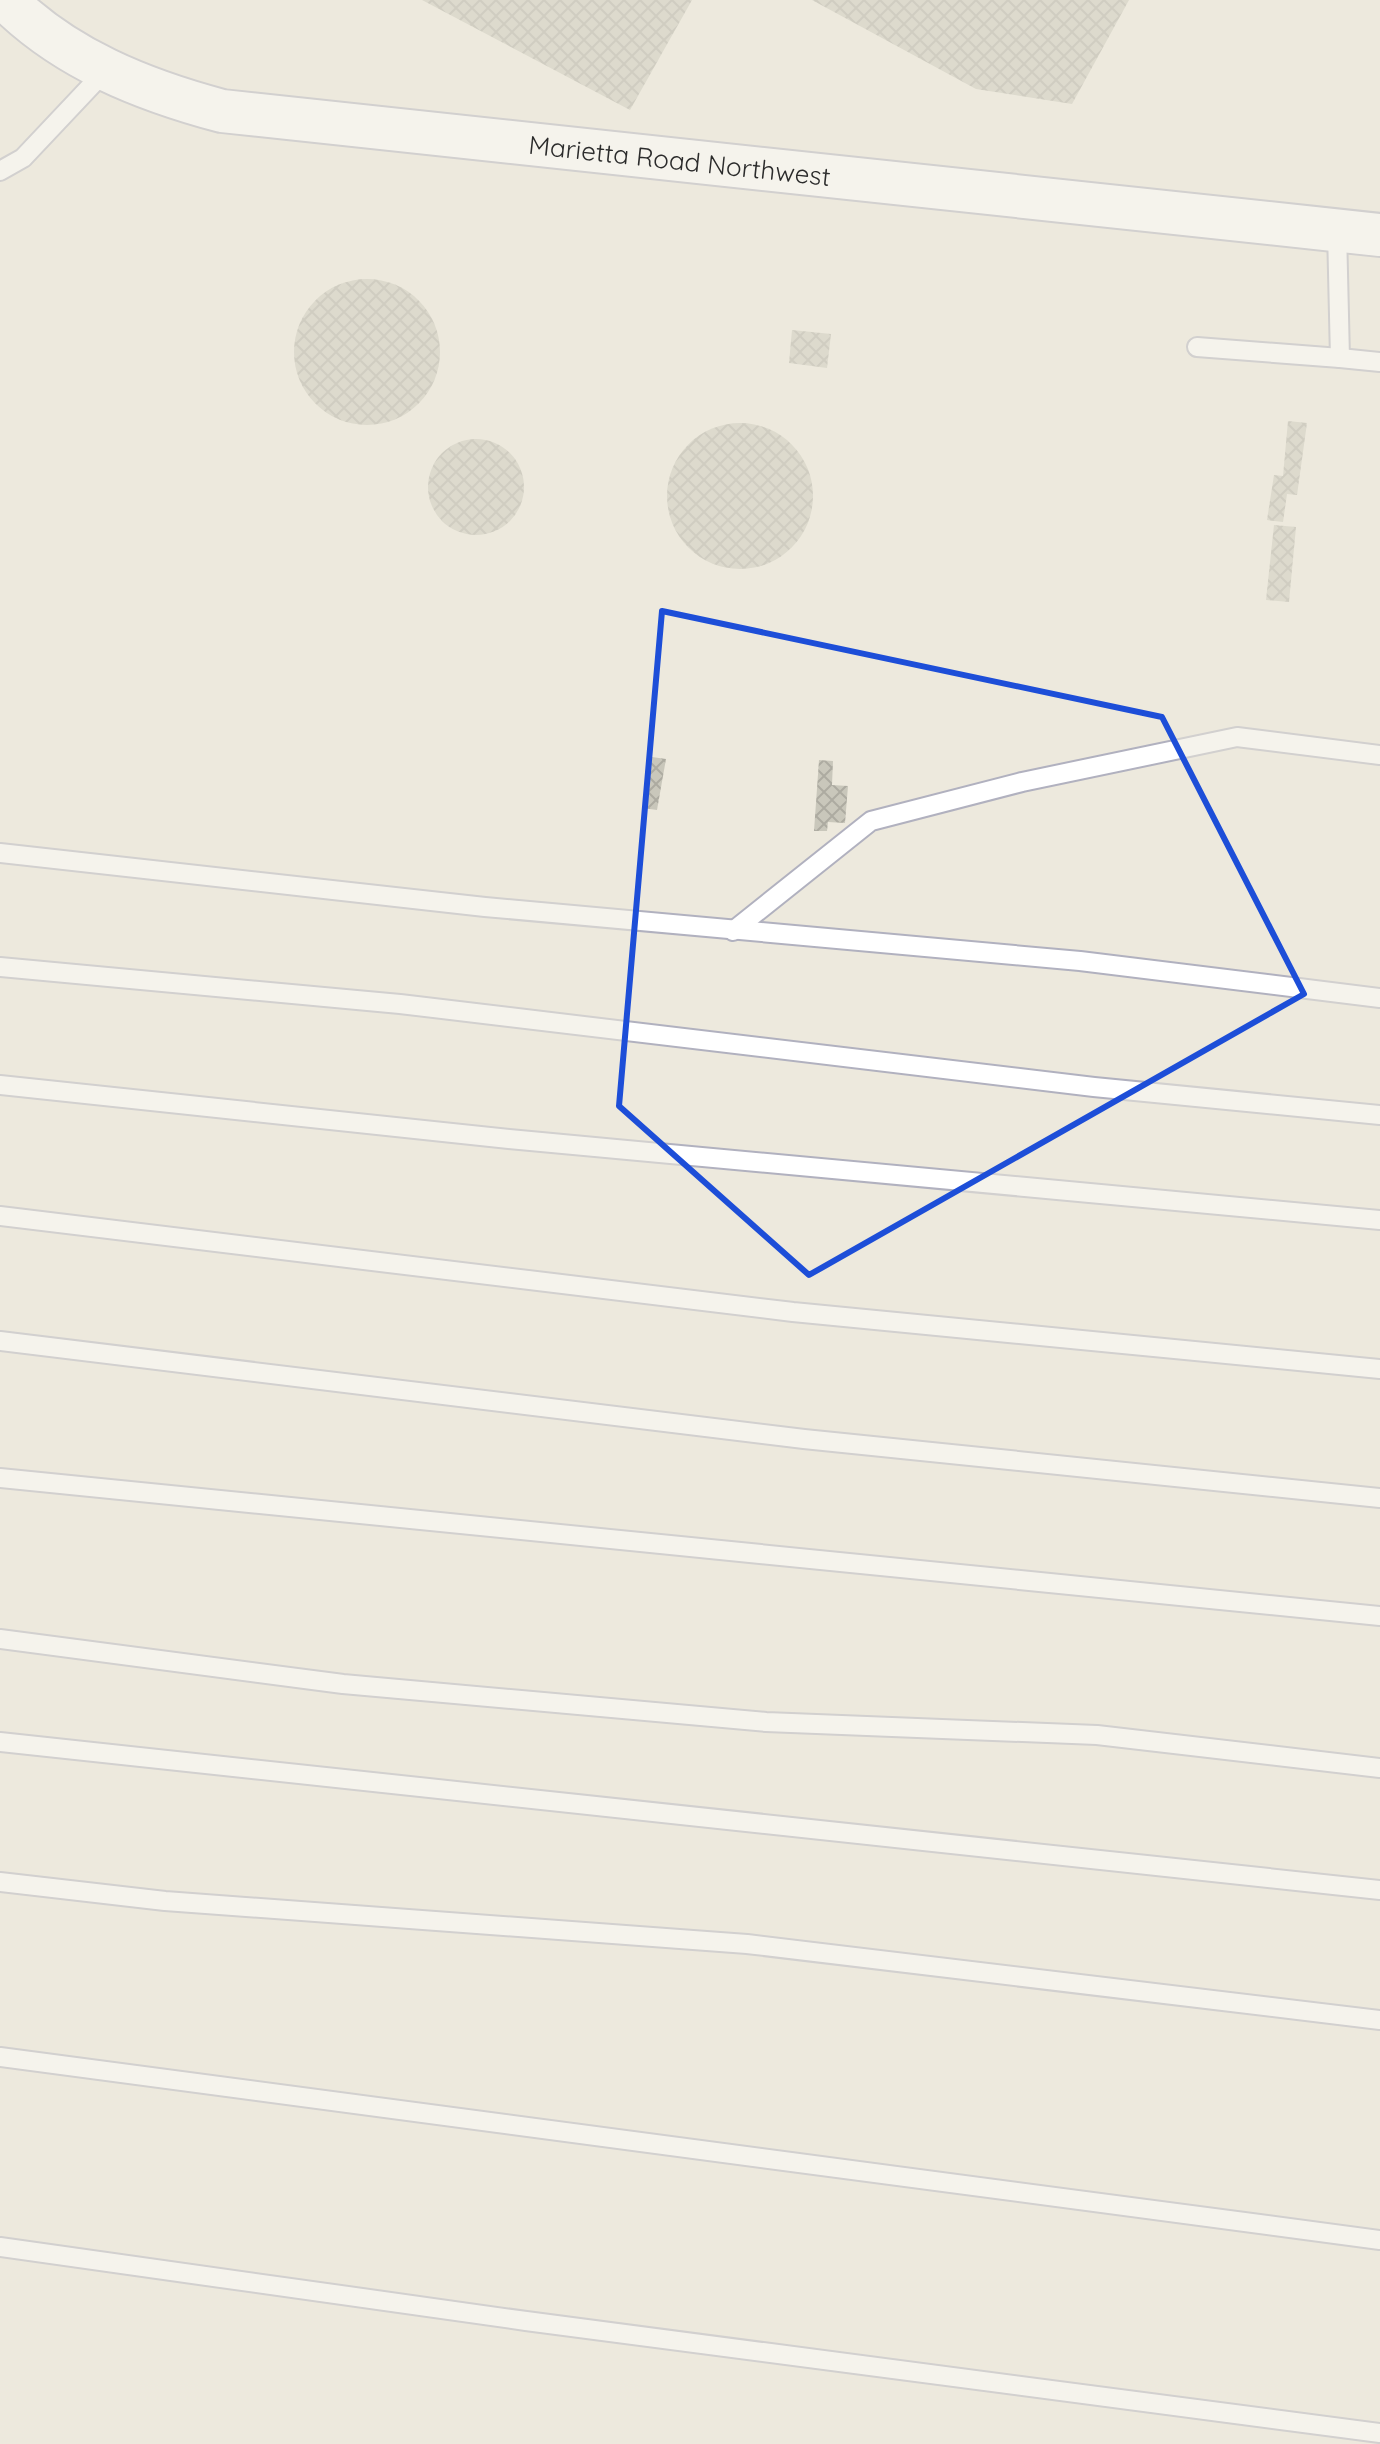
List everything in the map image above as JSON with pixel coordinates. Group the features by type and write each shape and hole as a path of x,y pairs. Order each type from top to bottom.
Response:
{"street":[{"name":"Marietta Road Northwest","path":"6,0 56,41 106,70 163,96 222,111 1380,235"}],"lane":[{"path":"0,171 23,158 106,70"},
{"path":"1337,230 1340,358"},
{"path":"1197,347 1380,362"},
{"path":"733,931 871,821 1022,782 1237,737 1380,755"},
{"path":"0,853 733,931 1080,961 1380,998"},
{"path":"0,967 400,1004 1094,1087 1380,1115"},
{"path":"0,1085 509,1139 1380,1220"},
{"path":"0,1216 793,1312 1380,1369"},
{"path":"0,1341 804,1439 1380,1498"},
{"path":"0,1478 1380,1616"},
{"path":"0,1639 343,1684 766,1722 1097,1735 1380,1768"},
{"path":"0,1742 1380,1890"},
{"path":"0,1882 165,1901 747,1944 1380,2020"},
{"path":"0,2057 1380,2240"},
{"path":"0,2247 526,2321 1380,2433"}],"highlighted area":[{"path":"662,611 1162,717 1304,994 809,1275 619,1106"}],"building":[{"path":"422,0 692,0 630,110"},
{"path":"812,0 1129,0 1072,104 976,89"},
{"path":"367,279 395,284 419,300 435,324 440,352 435,380 419,404 395,420 367,425 339,420 315,404 299,380 294,352 299,324 315,300 339,284"},
{"path":"792,330 831,334 827,368 789,363"},
{"path":"1288,421 1307,423 1297,495 1287,494 1283,522 1267,520 1274,475 1283,476"},
{"path":"740,423 768,428 792,444 808,468 813,496 808,524 792,548 768,564 740,569 712,564 688,548 672,524 667,496 672,468 688,444 712,428"},
{"path":"476,439 494,443 510,453 520,469 524,487 520,505 510,521 494,531 476,535 458,531 442,521 432,505 428,487 432,469 442,453 458,443"},
{"path":"1274,525 1296,527 1289,602 1266,600"},
{"path":"652,757 666,759 657,810 643,808"},
{"path":"819,760 833,761 832,785 848,786 845,823 828,822 827,831 814,831"}]}
